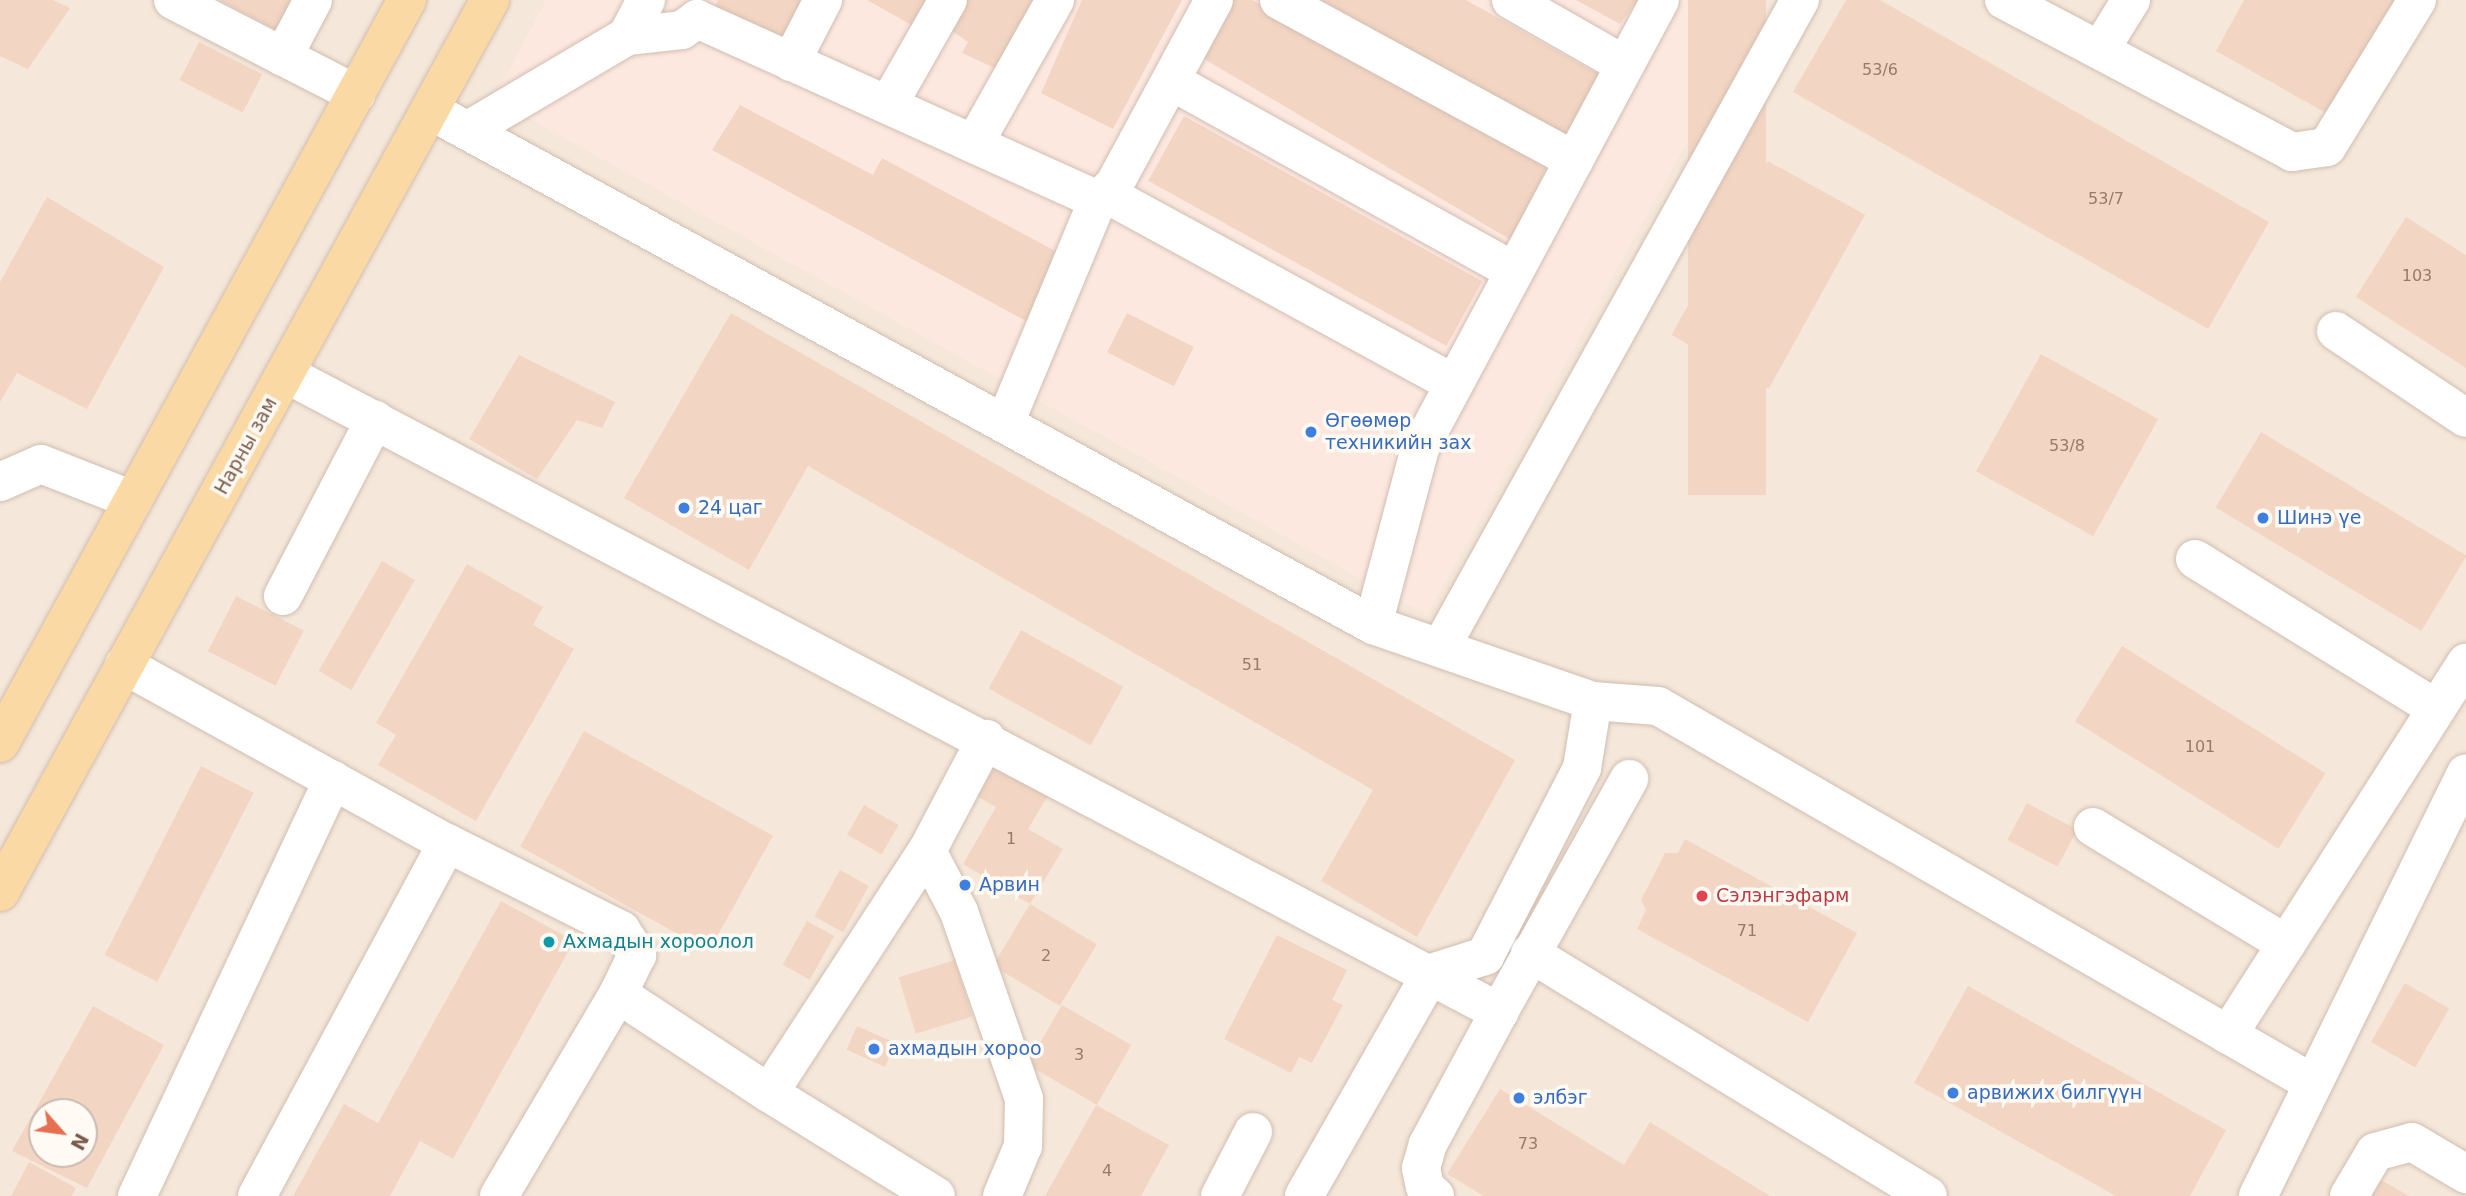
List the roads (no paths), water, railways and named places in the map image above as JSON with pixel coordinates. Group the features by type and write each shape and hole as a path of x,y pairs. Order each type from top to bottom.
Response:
{"main road":[{"path":"0,743 407,0"},
{"name":"Нарны зам","path":"0,892 490,0"}],"street":[{"path":"173,0 356,94"},
{"path":"284,57 313,0"},
{"path":"627,36 646,0"},
{"path":"791,62 823,0"},
{"path":"888,105 947,0"},
{"path":"974,144 1055,0"},
{"path":"1005,423 1102,197 1171,81 1214,0"},
{"path":"1279,0 1574,160"},
{"path":"1511,0 1625,65"},
{"path":"1373,625 1420,448 1660,0"},
{"path":"1441,647 1800,0"},
{"path":"2004,0 2292,152 2327,147 2417,0"},
{"path":"2100,50 2131,0"},
{"path":"470,129 627,36 682,30 698,10 791,62 974,144 1102,197 1454,384"},
{"path":"1171,81 1514,271"},
{"path":"431,111 470,129 1373,625 1593,701 1658,706 2312,1083"},
{"path":"2336,331 2466,418"},
{"path":"286,374 1431,973 1499,1012"},
{"path":"283,596 375,419"},
{"path":"0,482 41,464 133,500"},
{"path":"2195,559 2435,708"},
{"path":"2228,1035 2466,663"},
{"path":"124,665 447,843 621,930 637,955 618,994 499,1196"},
{"path":"1304,1196 1431,973 1485,956 1582,768 1593,701"},
{"path":"769,1093 927,851 986,739"},
{"path":"2258,1196 2466,773"},
{"path":"1434,1196 1425,1188 1421,1168 1428,1144 1530,953 1629,779"},
{"path":"137,1196 333,780"},
{"path":"2093,827 2286,944"},
{"path":"257,1196 447,843"},
{"path":"927,851 959,912 1024,1099 1023,1146 1002,1196"},
{"path":"1530,953 1928,1196"},
{"path":"618,994 769,1093 936,1196"},
{"path":"1220,1196 1253,1132"},
{"path":"2350,1196 2375,1152 2412,1142 2466,1174"}],"place":[{"name":"Өгөөмөр техникийн зах","path":"1311,432"},
{"name":"24 цаг","path":"684,508"},
{"name":"Шинэ үе","path":"2263,518"},
{"name":"Арвин","path":"965,885"},
{"name":"Сэлэнгэфарм","path":"1702,896"},
{"name":"Ахмадын хороолол","path":"549,942"},
{"name":"ахмадын хороо","path":"874,1049"},
{"name":"арвижих билгүүн","path":"1953,1093"},
{"name":"элбэг","path":"1519,1098"}]}
